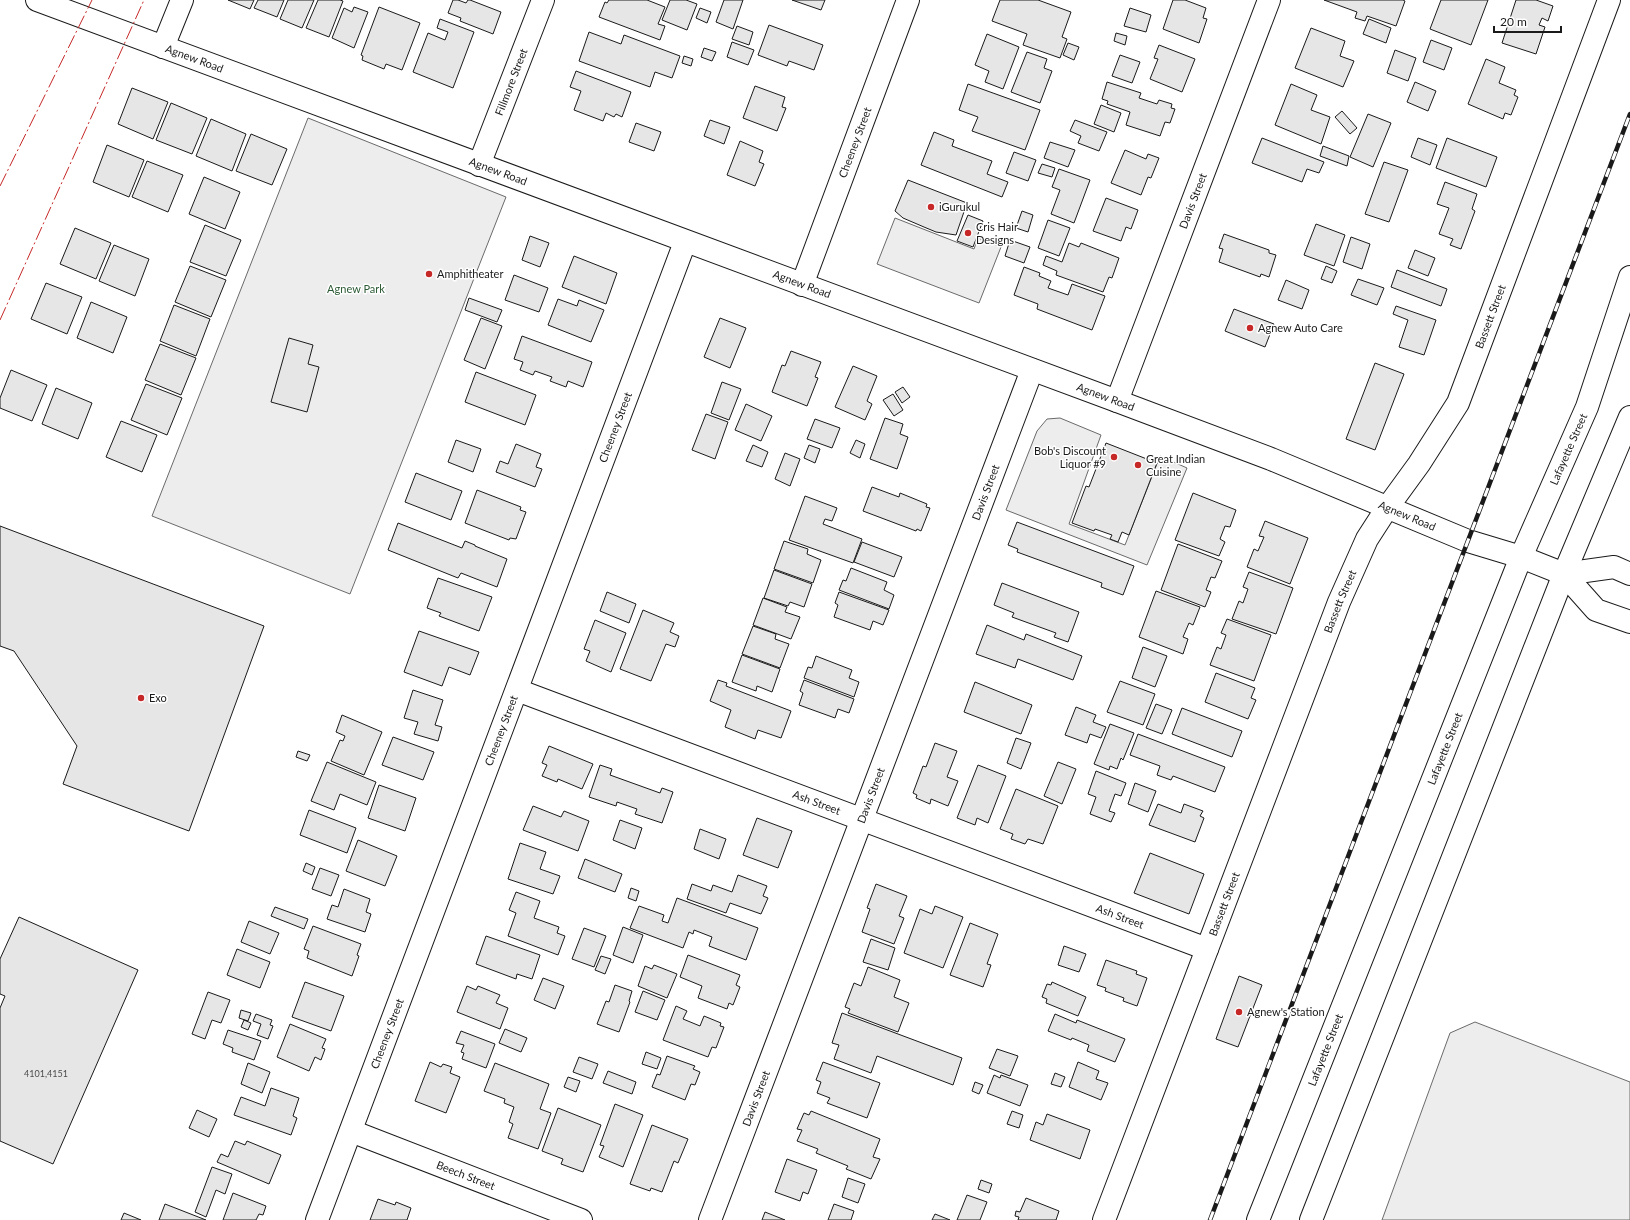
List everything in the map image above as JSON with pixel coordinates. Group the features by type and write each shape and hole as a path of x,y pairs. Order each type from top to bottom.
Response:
{"street":[{"name":"Agnew Road","path":"37,0 1271,459 1468,541 1521,557 1564,574 1596,610 1630,622"},
{"path":"163,47 182,0"},
{"name":"Fillmore Street","path":"479,165 543,0"},
{"name":"Cheeney Street","path":"802,285 908,0"},
{"name":"Davis Street","path":"1116,401 1269,0"},
{"name":"Bassett Street","path":"1104,1220 1339,602 1367,539 1387,508 1419,464 1458,403 1609,0"},
{"name":"Cheeney Street","path":"317,1220 685,242"},
{"name":"Lafayette Street","path":"1258,1220 1521,557 1587,407 1630,277"},
{"name":"Davis Street","path":"710,1220 1032,370"},
{"path":"1311,1220 1564,574 1630,417"},
{"name":"Agnew Road","path":"1564,574 1614,567 1630,574"},
{"name":"Ash Street","path":"517,690 1207,949"},
{"name":"Beech Street","path":"351,1131 581,1220"}],"shaded area":[{"name":"Agnew Park","path":"308,118 506,197 350,594 152,516"},
{"path":"895,218 974,249 978,238 1001,247 979,303 877,264"},
{"path":"1060,418 1101,435 1069,524 1125,545 1160,456 1187,468 1147,565 1006,510 1037,431 1047,419"},
{"path":"1475,1022 1630,1082 1630,1220 1382,1220 1450,1033"}],"building":[{"path":"228,0 254,0 250,9"},
{"path":"258,0 284,0 277,17 254,8"},
{"path":"288,0 314,0 302,28 280,19"},
{"path":"318,0 343,1 329,37 306,28"},
{"path":"453,0 466,3 470,0 501,12 493,34 460,21 461,18 448,13"},
{"path":"609,0 647,0 665,7 658,24 665,26 660,40 599,17 605,2 607,3"},
{"path":"670,0 686,0 697,4 687,30 662,20"},
{"path":"724,0 743,0 733,29 716,22"},
{"path":"792,0 825,0 821,10"},
{"path":"1000,0 1038,0 1071,12 1062,37 1067,39 1060,58 1023,45 1027,34 992,21"},
{"path":"1173,0 1185,0 1206,8 1203,18 1207,19 1199,43 1163,29"},
{"path":"1324,0 1405,1 1396,26 1367,16 1365,21 1355,18 1357,12"},
{"path":"1441,0 1488,0 1471,45 1430,29"},
{"path":"1516,0 1536,0 1553,6 1548,21 1542,18 1539,25 1545,27 1536,54 1502,43"},
{"path":"354,7 368,12 354,48 332,38 344,8 352,12"},
{"path":"379,7 420,23 402,70 386,64 384,69 362,60 363,56 361,55"},
{"path":"700,8 711,12 707,23 696,18"},
{"path":"1130,8 1151,15 1146,32 1124,26"},
{"path":"440,19 474,32 453,88 413,72 428,33 445,40 448,32 437,28"},
{"path":"1369,19 1391,28 1386,43 1363,34"},
{"path":"769,25 823,45 814,70 789,61 787,66 758,55"},
{"path":"737,26 753,32 749,45 732,39"},
{"path":"1311,28 1345,41 1340,56 1354,61 1343,87 1295,68"},
{"path":"589,32 621,44 624,35 680,56 672,78 655,72 650,87 579,61"},
{"path":"1116,33 1127,36 1125,45 1114,41"},
{"path":"987,34 1019,47 1003,89 985,82 989,71 975,65"},
{"path":"1431,40 1452,48 1444,70 1423,62"},
{"path":"732,42 754,50 748,65 727,57"},
{"path":"1068,43 1079,47 1074,60 1063,55"},
{"path":"1159,45 1195,59 1182,92 1150,79 1158,59 1154,58"},
{"path":"704,48 716,52 712,61 701,57"},
{"path":"1395,50 1416,58 1408,81 1387,73"},
{"path":"1027,52 1047,59 1044,68 1052,71 1040,103 1011,92"},
{"path":"1120,55 1140,62 1132,83 1112,76"},
{"path":"684,56 693,59 691,66 682,63"},
{"path":"1486,59 1505,67 1499,83 1516,90 1514,95 1518,97 1511,115 1505,113 1503,119 1468,104"},
{"path":"576,71 631,92 622,117 616,114 614,117 606,113 603,121 574,110 581,91 570,87"},
{"path":"1107,82 1141,93 1139,98 1157,104 1159,100 1172,104 1171,108 1175,109 1170,123 1165,122 1160,136 1126,125 1130,112 1107,104 1108,101 1102,99"},
{"path":"1415,82 1436,91 1428,111 1407,102"},
{"path":"968,84 1040,110 1025,150 972,131 978,117 959,110"},
{"path":"1291,84 1317,95 1311,110 1330,117 1321,144 1275,125"},
{"path":"755,86 785,97 782,107 786,108 777,131 743,118"},
{"path":"132,88 168,102 153,139 118,124"},
{"path":"171,103 207,118 192,154 156,140"},
{"path":"1101,105 1121,113 1114,132 1094,124"},
{"path":"1342,111 1357,128 1350,134 1335,117"},
{"path":"1368,114 1391,123 1373,167 1350,157"},
{"path":"211,119 246,134 232,171 196,156"},
{"path":"710,120 730,127 724,144 704,136"},
{"path":"1075,120 1107,132 1099,151 1078,143 1081,136 1070,131"},
{"path":"636,123 661,132 654,151 629,142"},
{"path":"934,132 954,140 952,146 992,161 987,174 1008,182 1002,197 921,165"},
{"path":"251,134 287,149 272,185 236,171"},
{"path":"1262,138 1324,162 1319,173 1307,169 1302,182 1252,163"},
{"path":"1418,138 1437,145 1430,165 1411,157"},
{"path":"1447,138 1497,157 1486,187 1436,168"},
{"path":"740,141 763,151 759,162 764,164 755,186 727,175"},
{"path":"1050,142 1075,150 1068,167 1044,158"},
{"path":"107,145 144,160 129,197 93,182"},
{"path":"1323,146 1349,156 1347,166 1320,156"},
{"path":"1125,150 1146,159 1148,154 1159,158 1151,178 1148,177 1141,195 1111,183"},
{"path":"1014,152 1036,160 1028,181 1006,173"},
{"path":"147,161 183,175 168,212 132,197"},
{"path":"1384,162 1408,170 1389,222 1365,214"},
{"path":"1042,164 1055,168 1052,177 1038,173"},
{"path":"1059,169 1090,180 1074,223 1051,214 1060,190 1052,187"},
{"path":"204,177 240,192 225,229 189,214"},
{"name":"iGurukul","path":"908,180 967,203 956,235 936,232 903,218 895,211"},
{"path":"1445,182 1477,194 1472,209 1475,211 1461,249 1450,245 1453,239 1439,234 1449,208 1437,204"},
{"path":"1106,198 1138,210 1131,229 1126,227 1121,241 1093,231"},
{"path":"1022,211 1033,215 1028,232 1016,228"},
{"path":"968,215 983,221 973,247 957,241"},
{"path":"1048,220 1070,228 1059,256 1038,248"},
{"path":"1316,224 1345,235 1334,266 1304,255"},
{"path":"205,225 241,240 226,276 190,262"},
{"path":"75,228 111,243 96,279 60,264"},
{"path":"1224,234 1269,250 1269,253 1276,255 1269,277 1261,274 1260,277 1219,262 1223,249 1219,248"},
{"path":"530,236 549,243 540,267 522,260"},
{"path":"1351,237 1370,244 1362,269 1343,262"},
{"path":"1010,240 1030,247 1024,263 1005,256"},
{"path":"1069,243 1079,247 1081,243 1119,258 1112,278 1109,277 1103,292 1056,275 1057,271 1043,265 1046,256 1062,262"},
{"path":"114,245 149,259 135,296 99,281"},
{"path":"1415,250 1435,258 1428,276 1408,268"},
{"path":"574,256 617,273 606,304 562,287"},
{"path":"190,266 226,280 211,317 175,302"},
{"path":"1326,266 1337,271 1332,283 1321,279"},
{"path":"1024,267 1040,273 1039,276 1051,281 1048,288 1068,295 1072,284 1105,296 1092,330 1037,309 1038,304 1014,295"},
{"path":"1397,270 1447,289 1441,306 1391,287"},
{"path":"514,275 548,288 539,312 505,300"},
{"path":"1358,279 1384,288 1377,305 1351,295"},
{"path":"1286,280 1309,290 1302,309 1278,300"},
{"path":"46,283 82,297 67,334 31,319"},
{"path":"469,298 502,310 497,322 465,310"},
{"path":"558,299 577,306 579,300 604,310 591,342 548,325"},
{"path":"91,302 127,317 113,353 77,338"},
{"path":"174,305 210,319 196,356 160,341"},
{"path":"1396,306 1436,320 1424,355 1399,347 1408,320 1393,314"},
{"name":"Agnew Auto Care","path":"1234,309 1274,324 1265,347 1225,331"},
{"path":"481,318 502,326 485,369 464,360"},
{"path":"720,318 746,328 730,368 704,357"},
{"path":"522,336 592,362 583,387 568,381 566,387 550,381 552,377 535,371 533,375 520,370 523,362 514,359"},
{"path":"289,338 313,345 308,364 319,367 307,412 271,402"},
{"path":"160,344 196,358 181,395 145,380"},
{"path":"791,351 821,362 815,377 818,378 807,406 772,392 782,365 785,366"},
{"path":"1375,363 1404,374 1375,450 1346,439"},
{"path":"853,366 877,376 867,401 872,404 865,420 835,407"},
{"path":"11,370 47,385 32,421 0,408 0,398"},
{"path":"476,372 536,395 525,425 465,402"},
{"path":"722,382 741,389 729,420 711,413"},
{"path":"146,384 182,398 167,435 131,420"},
{"path":"903,387 910,397 902,403 895,392"},
{"path":"56,388 92,403 78,439 42,424"},
{"path":"893,394 903,410 894,416 883,400"},
{"path":"746,404 772,416 761,441 735,430"},
{"path":"706,414 728,422 715,459 692,450"},
{"path":"885,418 903,424 900,434 908,437 897,469 870,459"},
{"path":"815,419 840,428 832,448 807,439"},
{"path":"121,421 157,435 142,472 106,457"},
{"path":"456,440 481,449 473,472 448,462"},
{"path":"856,440 865,444 860,458 850,453"},
{"path":"1106,443 1157,463 1129,535 1122,532 1118,542 1110,539 1112,535 1095,529 1094,531 1072,523 1086,486 1089,487"},
{"path":"516,444 541,454 536,467 542,469 535,487 496,472 500,461 508,464"},
{"path":"753,445 768,452 762,467 746,461"},
{"path":"809,445 820,449 815,463 804,458"},
{"path":"785,453 800,459 790,486 775,479"},
{"path":"416,473 462,491 451,520 405,502"},
{"path":"872,487 899,497 900,493 927,504 926,507 930,508 921,531 917,529 916,531 863,511"},
{"path":"477,490 521,507 520,510 526,512 516,539 510,538 509,540 465,523"},
{"path":"1193,493 1236,510 1230,527 1225,526 1220,539 1225,542 1219,556 1175,540"},
{"path":"805,496 837,508 832,521 825,519 823,524 862,539 853,563 789,540"},
{"path":"1265,521 1308,538 1290,584 1247,567 1254,549 1258,551 1264,537 1259,536"},
{"path":"1017,522 1134,566 1123,595 1101,587 1102,583 1017,552 1018,549 1008,545"},
{"path":"398,523 462,548 465,541 507,559 497,587 461,573 458,578 388,550"},
{"name":"Exo","path":"0,526 264,626 189,831 63,784 77,746 14,651 0,646"},
{"path":"784,541 808,549 807,554 821,560 813,583 774,569"},
{"path":"862,542 902,557 894,577 854,562"},
{"path":"1178,544 1222,561 1215,578 1211,577 1206,590 1211,592 1205,607 1161,590"},
{"path":"851,568 887,582 884,590 894,595 889,609 839,590 843,580 846,581"},
{"path":"774,570 812,584 804,607 790,602 788,606 764,598"},
{"path":"1249,572 1293,588 1276,634 1232,619 1239,601 1243,603 1248,589 1243,587"},
{"path":"438,578 492,597 479,631 439,616 441,613 427,608"},
{"path":"1002,583 1079,612 1068,642 1054,637 1056,633 1012,617 1014,613 994,605"},
{"path":"1156,591 1200,607 1193,625 1189,623 1183,637 1188,639 1183,654 1139,637"},
{"path":"607,592 636,604 629,623 600,611"},
{"path":"839,592 889,610 883,625 873,621 870,630 834,617 838,605 835,603"},
{"path":"763,598 787,607 785,612 800,617 791,639 753,625"},
{"path":"643,610 674,623 670,632 679,636 675,647 666,644 651,681 620,669"},
{"path":"1227,619 1271,635 1254,681 1210,665 1217,647 1221,649 1226,635 1221,633"},
{"path":"595,620 626,633 611,672 586,661 590,651 584,649"},
{"path":"987,625 1024,640 1026,634 1082,656 1073,680 1018,659 1015,668 976,654"},
{"path":"753,626 776,634 775,639 789,644 780,668 742,654"},
{"path":"419,631 479,652 470,675 449,667 442,686 404,672"},
{"path":"1143,647 1167,656 1155,687 1132,678"},
{"path":"742,655 780,669 772,692 757,686 756,691 732,682"},
{"path":"816,656 852,670 849,678 859,682 854,697 804,678 808,667 812,668"},
{"path":"1216,673 1255,688 1251,698 1256,700 1248,719 1205,702"},
{"path":"718,680 727,683 726,686 791,711 781,738 758,730 755,739 725,727 731,710 710,701"},
{"path":"804,680 854,699 849,713 838,709 835,718 799,705 803,693 800,691"},
{"path":"1120,681 1155,694 1143,725 1107,712"},
{"path":"975,682 1032,705 1021,734 964,712"},
{"path":"413,690 443,700 435,725 442,727 438,741 414,734 418,722 404,718"},
{"path":"1156,704 1172,710 1162,734 1146,728"},
{"path":"1076,707 1096,715 1093,722 1106,727 1101,738 1090,734 1087,743 1065,735"},
{"path":"1182,708 1242,731 1232,757 1172,734"},
{"path":"342,715 382,732 364,775 331,761 340,740 343,741 345,736 336,732"},
{"path":"1110,724 1134,733 1123,760 1121,758 1117,769 1110,766 1109,770 1094,764"},
{"path":"1138,734 1225,767 1215,792 1173,776 1171,780 1157,775 1160,766 1130,755"},
{"path":"393,737 434,752 423,780 382,765"},
{"path":"1016,738 1031,743 1021,769 1007,763"},
{"path":"935,743 957,751 947,777 958,781 948,806 931,799 930,804 916,798 917,795 913,793 923,766 926,767"},
{"path":"549,746 593,764 582,789 558,779 557,782 542,776 547,765 542,763"},
{"path":"298,751 310,755 307,761 296,757"},
{"path":"327,762 376,782 367,805 340,794 334,810 311,801"},
{"path":"1058,762 1076,769 1062,804 1044,796"},
{"path":"600,765 612,769 610,775 660,793 662,788 673,792 662,823 635,814 637,809 617,802 616,806 589,797"},
{"path":"978,765 1006,776 988,823 977,818 975,825 957,818"},
{"path":"1096,771 1126,783 1121,796 1115,794 1109,811 1115,813 1111,822 1090,814 1096,797 1088,794"},
{"path":"1135,783 1156,791 1148,812 1128,804"},
{"path":"379,785 416,798 405,831 368,818"},
{"path":"1016,789 1058,806 1043,844 1028,839 1025,844 1011,839 1013,834 1000,829"},
{"path":"1158,804 1181,813 1184,804 1203,811 1200,816 1204,818 1195,842 1149,825"},
{"path":"533,806 561,817 564,811 589,821 578,851 523,830"},
{"path":"309,810 356,828 347,853 300,835"},
{"path":"757,818 792,831 778,868 743,855"},
{"path":"620,820 642,828 635,849 613,840"},
{"path":"700,829 726,839 719,859 694,849"},
{"path":"358,840 397,856 385,886 346,871"},
{"path":"520,843 546,852 540,869 560,876 553,894 508,879"},
{"path":"1150,853 1204,874 1189,914 1134,893"},
{"path":"585,859 622,874 615,892 578,878"},
{"path":"306,863 315,867 312,875 303,871"},
{"path":"320,868 339,875 331,896 312,889"},
{"path":"738,875 767,886 763,896 768,898 761,914 730,903 726,913 687,899 692,884 711,891 713,885 732,892"},
{"path":"876,884 907,896 899,916 904,918 894,944 862,932 870,909 867,908"},
{"path":"631,888 639,891 636,901 628,898"},
{"path":"344,889 370,899 366,912 371,914 365,932 327,919 332,905 338,907"},
{"path":"516,892 540,901 534,918 559,927 557,933 565,936 558,955 508,936 516,913 509,910"},
{"path":"677,898 758,928 746,960 709,946 712,937 694,930 693,934 689,932 683,948 630,928 639,906 664,915 662,921 668,923"},
{"path":"935,906 963,917 943,968 904,953 920,909 932,914"},
{"path":"275,907 308,919 304,929 271,916"},
{"path":"19,917 138,970 53,1164 0,1141 0,1008 5,996 0,994 0,959"},
{"path":"249,921 279,933 270,954 241,942"},
{"path":"970,923 998,934 987,964 991,965 983,987 950,975"},
{"path":"313,926 361,944 357,955 359,956 352,976 307,958 309,951 304,949"},
{"path":"623,927 643,935 633,963 613,955"},
{"path":"584,928 606,936 594,967 572,959"},
{"path":"486,936 540,955 532,979 517,974 516,979 476,964"},
{"path":"871,939 895,948 888,970 863,962"},
{"path":"1064,946 1086,954 1079,972 1058,965"},
{"path":"237,949 270,962 260,988 227,975"},
{"path":"688,955 740,975 736,985 740,987 733,1005 729,1003 727,1009 698,998 702,986 680,977"},
{"path":"601,956 611,959 605,974 595,970"},
{"path":"1106,960 1137,971 1136,974 1147,978 1137,1006 1123,1001 1124,998 1105,991 1106,988 1097,985"},
{"path":"654,965 677,974 667,998 638,986 645,966 652,969"},
{"path":"868,967 900,980 894,997 909,1003 898,1032 848,1013 850,1009 845,1007 854,983 861,986"},
{"name":"Agnew's Station","path":"1239,976 1262,985 1238,1047 1216,1039"},
{"path":"543,978 564,986 555,1009 534,1000"},
{"path":"305,982 344,996 331,1031 292,1017"},
{"path":"1052,982 1086,997 1078,1016 1046,1003 1047,999 1042,997 1047,984 1051,985"},
{"path":"615,985 632,991 630,1002 619,1032 597,1024 606,1001 609,1002"},
{"path":"467,986 476,990 478,986 500,995 496,1003 508,1008 500,1029 457,1012"},
{"path":"643,991 665,1000 657,1020 635,1012"},
{"path":"208,992 230,1000 221,1023 212,1020 205,1039 192,1034"},
{"path":"676,1006 687,1011 683,1019 700,1026 704,1016 721,1023 720,1026 724,1027 716,1048 712,1047 708,1057 663,1040"},
{"path":"241,1010 251,1013 248,1021 239,1018"},
{"path":"842,1013 962,1058 953,1085 877,1056 871,1073 834,1059 839,1045 832,1043"},
{"path":"256,1014 272,1020 270,1025 273,1026 268,1039 257,1035 261,1024 253,1021"},
{"path":"1055,1014 1076,1023 1077,1020 1125,1039 1115,1062 1087,1051 1089,1045 1048,1031"},
{"path":"244,1020 251,1023 248,1030 241,1027"},
{"path":"290,1024 326,1039 322,1048 325,1049 321,1060 315,1057 309,1071 277,1057"},
{"path":"505,1029 527,1038 521,1052 499,1043"},
{"path":"228,1030 261,1041 254,1060 232,1052 233,1048 223,1044"},
{"path":"461,1031 495,1044 486,1068 462,1059 464,1053 461,1052 464,1045 456,1043"},
{"path":"997,1049 1018,1056 1010,1076 989,1068"},
{"path":"646,1052 661,1058 657,1069 642,1064"},
{"path":"667,1056 695,1066 693,1069 700,1072 695,1085 691,1084 685,1100 652,1087 657,1074 660,1075"},
{"path":"579,1057 598,1064 592,1079 573,1072"},
{"path":"430,1062 441,1067 443,1064 452,1067 450,1073 460,1077 446,1113 415,1101"},
{"path":"823,1062 880,1083 867,1118 827,1103 830,1098 817,1093 821,1082 816,1080"},
{"path":"1078,1062 1099,1071 1096,1079 1108,1083 1101,1100 1069,1087"},
{"path":"248,1063 270,1072 262,1093 241,1084"},
{"path":"495,1063 549,1084 540,1109 551,1113 538,1149 508,1138 513,1124 509,1122 514,1107 504,1103 505,1099 484,1091"},
{"path":"608,1071 636,1082 632,1094 603,1083"},
{"path":"1055,1073 1065,1077 1061,1087 1051,1084"},
{"path":"994,1075 1000,1078 1001,1075 1028,1085 1020,1106 987,1093"},
{"path":"568,1077 580,1081 576,1092 564,1087"},
{"path":"975,1082 983,1085 979,1094 972,1091"},
{"path":"271,1088 299,1098 293,1116 297,1118 291,1135 234,1115 241,1097 265,1106"},
{"path":"615,1104 643,1115 623,1167 599,1157 604,1146 600,1145"},
{"path":"558,1108 601,1125 583,1172 561,1164 563,1159 542,1151"},
{"path":"197,1110 217,1119 209,1137 189,1128"},
{"path":"811,1111 880,1139 873,1157 880,1159 871,1179 846,1169 848,1166 816,1153 818,1149 797,1141 802,1130 797,1129 804,1113 809,1115"},
{"path":"1012,1111 1023,1115 1019,1128 1007,1124"},
{"path":"1047,1114 1090,1130 1080,1159 1030,1140 1036,1122 1043,1125"},
{"path":"652,1125 688,1139 678,1163 674,1161 662,1192 651,1188 650,1191 630,1184"},
{"path":"235,1141 245,1145 247,1141 281,1155 269,1184 217,1162 221,1154 228,1157"},
{"path":"787,1159 817,1170 808,1194 803,1192 800,1201 775,1192"},
{"path":"212,1167 232,1174 225,1194 216,1190 206,1217 195,1212"},
{"path":"848,1178 865,1184 858,1203 842,1197"},
{"path":"981,1180 992,1184 989,1193 978,1189"},
{"path":"233,1193 266,1206 263,1215 259,1214 256,1220 223,1220"},
{"path":"967,1195 987,1202 980,1220 957,1220"},
{"path":"1026,1198 1059,1211 1056,1220 1018,1220 1019,1217 1015,1216 1016,1211 1020,1212"},
{"path":"378,1199 395,1205 396,1202 411,1208 407,1220 370,1220"},
{"path":"165,1204 206,1220 159,1220"},
{"path":"834,1204 854,1211 851,1220 828,1220"},
{"path":"765,1212 785,1220 762,1220"},
{"path":"124,1213 141,1220 121,1220"},
{"path":"935,1214 950,1220 932,1220"}],"railway":[{"path":"1210,1220 1630,114"}],"power":[{"path":"0,186 92,0"},
{"path":"0,320 144,0"}],"place":[{"name":"iGurukul","path":"931,207"},
{"name":"Cris Hair Designs","path":"968,233"},
{"name":"Amphitheater","path":"429,274"},
{"name":"Agnew Auto Care","path":"1250,328"},
{"name":"Bob's Discount Liquor #9","path":"1114,457"},
{"name":"Great Indian Cuisine","path":"1138,465"},
{"name":"Exo","path":"141,698"},
{"name":"Agnew's Station","path":"1239,1012"}]}
